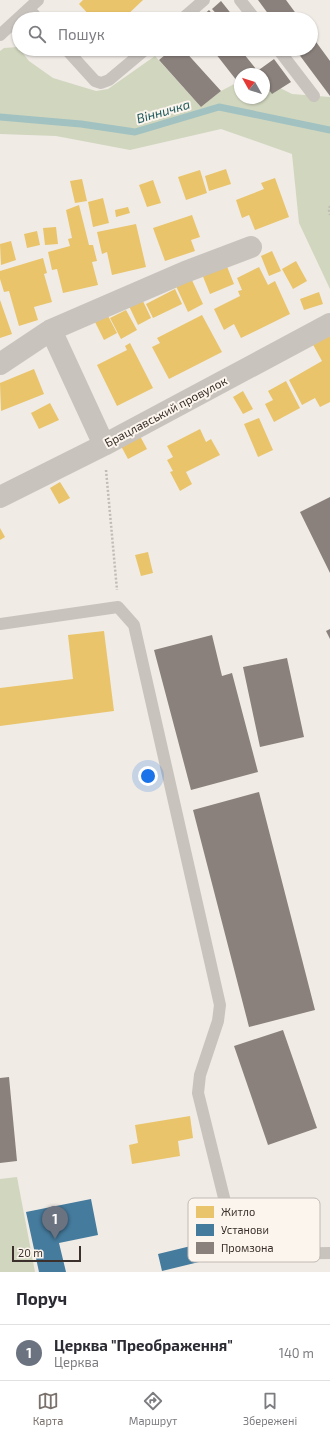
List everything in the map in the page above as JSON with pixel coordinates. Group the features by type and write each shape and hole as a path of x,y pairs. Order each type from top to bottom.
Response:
{"street":[{"path":"0,364 51,330 185,272 251,247"},
{"name":"Брацлавський провулок","path":"0,498 104,445 330,324"},
{"path":"51,330 104,445"}],"lane":[{"path":"26,12 38,0"},
{"path":"190,12 204,0"},
{"path":"240,0 249,12"},
{"path":"29,9 32,12"},
{"path":"0,35 12,24"},
{"path":"72,56 95,81 101,83 109,80 138,56"},
{"path":"283,56 314,96"},
{"path":"0,624 118,608 134,626 220,1005 218,1022 200,1075 198,1093 224,1198"},
{"path":"320,1253 330,1253"}],"path":[{"path":"330,206 330,215"},
{"path":"104,445 118,608"}],"green space":[{"path":"12,47 12,56 25,56 29,61 53,78 96,91 108,89 155,56 201,107 221,91 234,84 234,104 270,104 270,83 292,94 330,97 330,289 299,223 292,154 221,129 130,150 56,136 0,134 0,51 4,48"},
{"path":"17,1177 35,1272 0,1272 0,1179"}],"building: Житло":[{"path":"83,0 143,0 130,12 86,12 79,4"},
{"path":"226,169 231,184 209,191 205,176"},
{"path":"200,170 207,193 186,200 178,177"},
{"path":"275,178 289,217 255,230 249,215 242,218 236,200 264,189 261,183"},
{"path":"82,179 87,201 75,203 70,181"},
{"path":"153,180 161,203 147,207 139,185"},
{"path":"103,198 109,223 93,227 88,202"},
{"path":"79,205 89,245 93,245 97,261 92,262 98,285 63,293 57,269 52,270 48,252 70,246 68,239 72,238 66,210"},
{"path":"128,207 130,213 116,217 115,210"},
{"path":"192,215 200,237 191,240 195,251 165,261 153,228"},
{"path":"136,224 146,267 112,275 107,252 102,254 97,232"},
{"path":"56,227 58,244 45,245 43,228"},
{"path":"37,231 40,245 27,248 24,234"},
{"path":"11,241 16,260 1,265 0,244"},
{"path":"272,251 281,271 269,276 261,256"},
{"path":"43,258 47,273 44,274 52,302 34,307 38,320 19,326 9,291 4,292 0,279 0,271"},
{"path":"296,261 307,281 293,289 282,269"},
{"path":"226,264 234,284 210,294 202,274"},
{"path":"259,267 268,285 275,281 290,314 241,338 234,324 224,330 214,309 240,296 238,291 242,290 237,278"},
{"path":"191,278 203,304 188,312 176,286"},
{"path":"175,289 182,304 153,318 146,304"},
{"path":"319,292 323,304 304,310 300,299"},
{"path":"141,297 151,318 138,325 128,304"},
{"path":"0,300 12,334 0,338"},
{"path":"126,310 137,330 121,339 110,318"},
{"path":"107,314 117,333 104,340 94,320"},
{"path":"202,315 222,352 169,379 152,347 160,343 157,338"},
{"path":"330,331 330,402 320,407 315,398 302,405 289,380 322,361 311,341"},
{"path":"130,343 153,388 117,406 97,365 127,350 125,346"},
{"path":"34,369 44,394 1,411 0,383"},
{"path":"286,381 300,408 274,422 265,404 273,400 268,391"},
{"path":"243,391 253,409 243,414 233,397"},
{"path":"50,403 59,420 39,429 31,413"},
{"path":"259,418 273,450 258,457 244,424"},
{"path":"200,429 206,442 211,439 220,455 186,472 192,484 180,491 170,472 173,471 167,460 173,457 167,446"},
{"path":"140,436 147,449 128,459 121,446"},
{"path":"60,482 70,498 59,504 50,488"},
{"path":"0,528 5,537 0,540"},
{"path":"148,552 153,573 141,576 135,555"},
{"path":"104,631 114,711 0,726 0,688 73,679 68,635"},
{"path":"190,1116 193,1138 178,1141 180,1156 132,1164 129,1145 138,1143 135,1125"}],"building: Установи":[{"path":"91,1199 98,1235 59,1243 66,1272 39,1272 26,1212"},
{"path":"188,1247 188,1262 199,1262 162,1271 158,1254"}],"building: Промзона":[{"path":"258,0 286,0 295,12 267,12"},
{"path":"221,1 230,12 215,12 212,9"},
{"path":"318,45 330,61 330,96 300,56 318,56"},
{"path":"164,56 189,56 221,91 201,107 159,60"},
{"path":"217,56 246,56 255,68 234,68 234,77"},
{"path":"274,59 291,82 272,94 270,91 270,68 262,68"},
{"path":"330,497 330,573 300,512"},
{"path":"330,629 330,639 326,631"},
{"path":"212,635 222,676 232,673 258,772 191,790 154,650"},
{"path":"287,658 304,737 260,747 243,667"},
{"path":"259,792 315,1010 249,1027 193,810"},
{"path":"283,1030 317,1128 268,1145 234,1046"},
{"path":"9,1077 17,1161 0,1163 0,1078"}],"waterway":[{"name":"Вінничка","path":"0,117 81,124 135,132 219,107 330,130"}],"place":[{"name":"Церква \"Преображення\"","path":"55,1239"}]}
